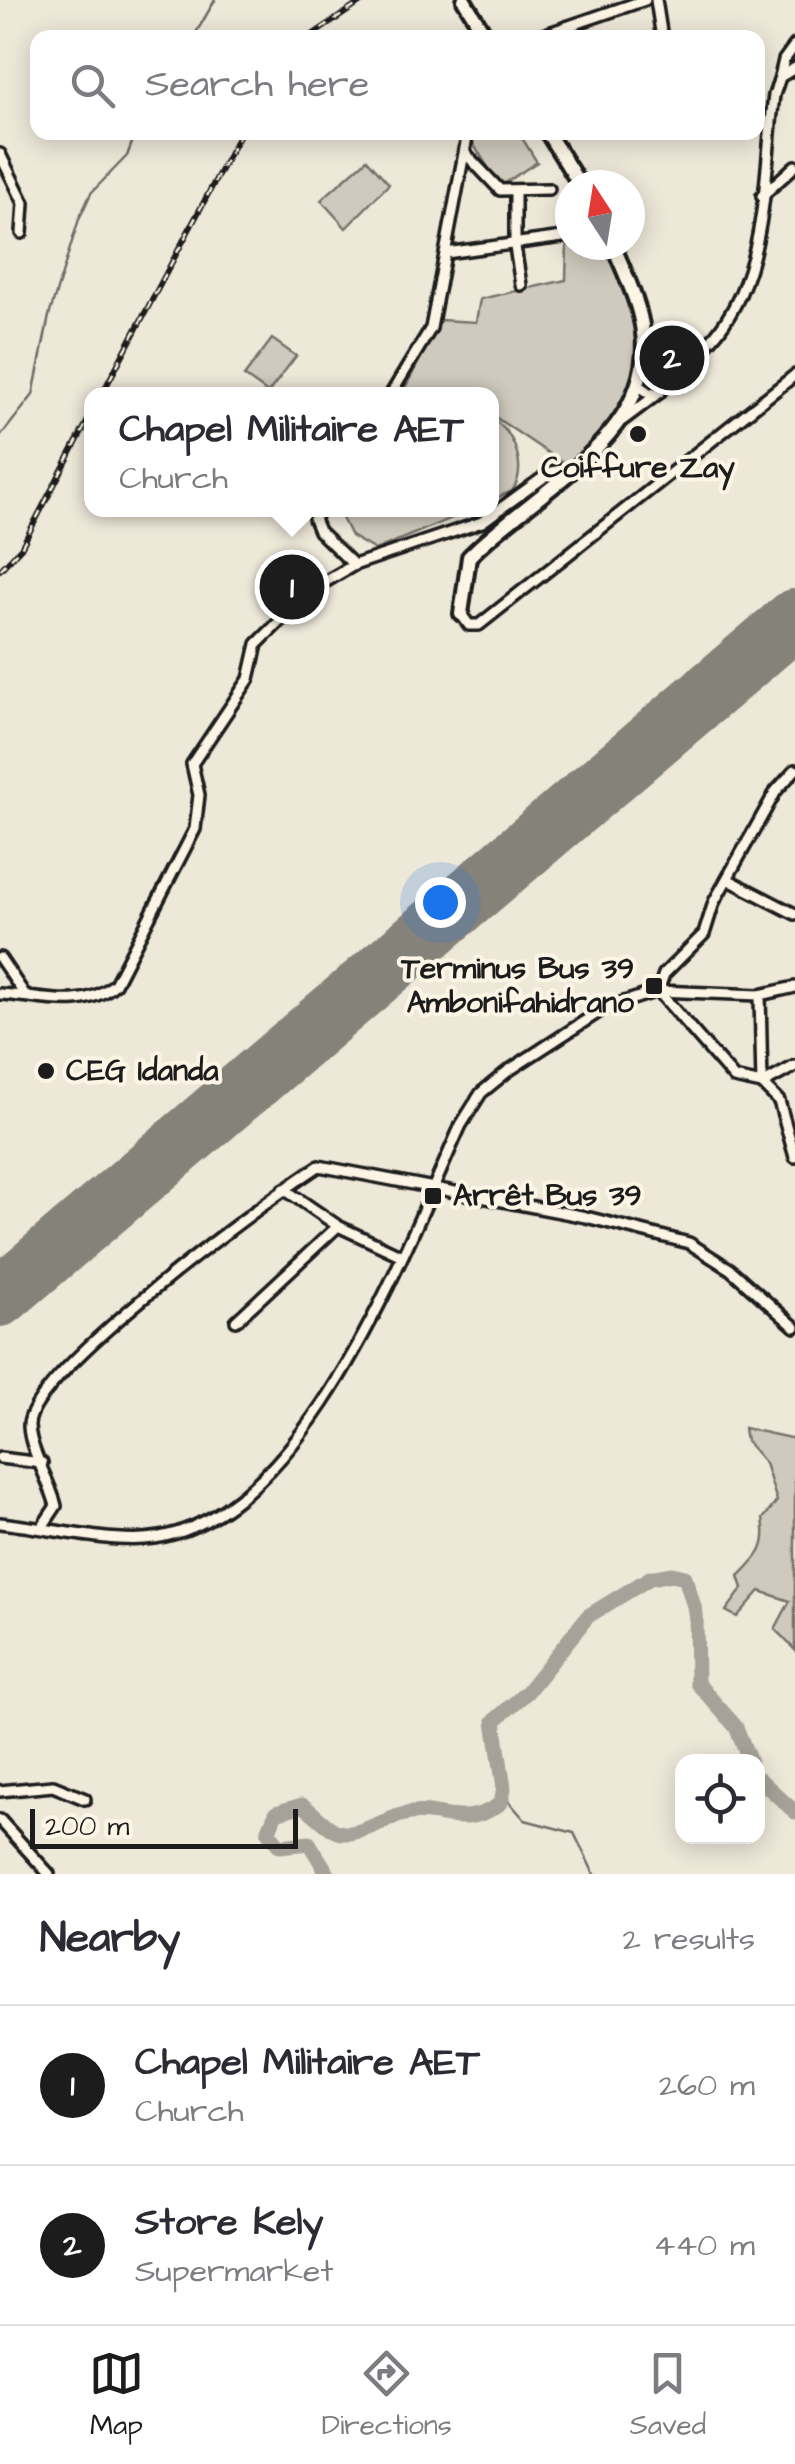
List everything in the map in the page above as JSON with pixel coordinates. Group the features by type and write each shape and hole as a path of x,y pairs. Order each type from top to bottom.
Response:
{"street":[{"path":"464,0 482,30"},
{"path":"557,30 644,0"},
{"path":"656,0 661,30"},
{"path":"795,46 784,60 780,76 753,262 736,301 719,331 659,393 623,420 574,468 469,557 461,614 469,625 479,625 795,375"},
{"path":"780,76 795,68"},
{"path":"395,387 431,328 467,140"},
{"path":"552,140 571,170"},
{"path":"465,153 500,190 549,189"},
{"path":"0,154 26,210 22,233"},
{"path":"762,196 795,166"},
{"path":"515,192 515,246 521,286"},
{"path":"446,253 555,239"},
{"path":"619,260 642,320 637,384 623,420"},
{"path":"637,384 648,392 659,393"},
{"path":"499,510 551,472 574,468"},
{"path":"315,517 320,531 354,564"},
{"path":"0,994 86,1002 100,997 129,962 166,878 176,868 194,829 199,795 192,764 248,678 257,644 311,590 354,564 489,517"},
{"path":"658,991 664,974 704,934 714,902 776,791 795,770"},
{"path":"729,880 795,914"},
{"path":"0,958 25,996"},
{"path":"0,1523 145,1539 196,1524 195,1528 234,1504 308,1426 345,1370 481,1093 605,1008 658,991 760,995 795,987"},
{"path":"658,991 734,1078 762,1084 779,1101 795,1157"},
{"path":"760,995 762,1084"},
{"path":"762,1084 795,1066"},
{"path":"42,1527 56,1506 29,1424 36,1406 79,1356 284,1189 318,1166 586,1217 690,1243 730,1269 795,1328"},
{"path":"284,1189 338,1226 402,1256"},
{"path":"236,1321 338,1226"},
{"path":"0,1458 42,1463"},
{"path":"0,1791 53,1786 85,1799"},
{"path":"0,1820 49,1874"}],"shaded area":[{"path":"471,140 523,140 537,162 500,186"},
{"path":"367,159 389,184 346,228 321,200"},
{"path":"567,260 612,260 635,322 635,382 624,409 577,461 560,461 499,420 499,387 406,387 440,320 476,322 480,299 566,280"},
{"path":"272,339 296,356 273,387 260,387 244,376"},
{"path":"499,424 513,442 519,462 512,491 499,497"},
{"path":"342,517 454,517 375,550 351,536"},
{"path":"744,1428 795,1439 795,1650 775,1629 790,1601 760,1591 737,1617 726,1611 743,1588 739,1576 760,1551 763,1519 777,1501 765,1463 746,1441"}],"waterway":[{"path":"198,30 215,0"},
{"path":"0,437 33,395 49,316 79,219 91,193 127,156 133,140"},
{"path":"328,1874 309,1843 280,1846 268,1832 276,1813 302,1805 334,1830 346,1833 417,1812 474,1816 501,1803 504,1788 494,1721 527,1692 588,1616 650,1578 672,1574 685,1577 696,1613 697,1683 736,1727 747,1754"},
{"path":"765,1784 795,1812"},
{"path":"503,1795 525,1820 574,1833 594,1874"}],"runway":[{"path":"0,1297 795,619"}],"railway":[{"path":"320,30 364,0"},
{"path":"106,387 237,140"},
{"path":"0,570 21,548 84,428"}],"place":[{"name":"Store Kely","path":"672,358"},
{"name":"Coiffure Zay","path":"638,434"},
{"name":"Chapel Militaire AET","path":"292,587"},
{"name":"Terminus Bus 39 Ambonifahidrano","path":"654,986"},
{"name":"CEG Idanda","path":"46,1071"},
{"name":"Arrêt Bus 39","path":"433,1196"}]}
